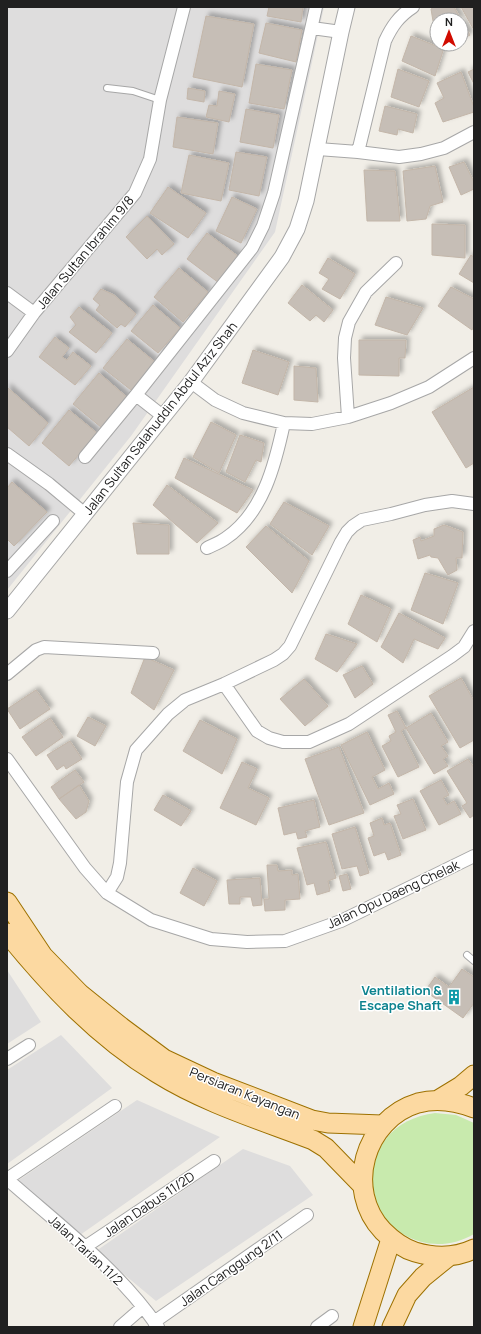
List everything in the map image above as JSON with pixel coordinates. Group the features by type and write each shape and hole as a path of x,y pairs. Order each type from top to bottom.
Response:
{"main road":[{"name":"Persiaran Kayangan","path":"7,902 43,956 80,994 164,1059 213,1082 312,1120 328,1123 382,1126"},
{"name":"Persiaran Kayangan","path":"7,933 32,964 70,1004 113,1042 158,1073 206,1098 313,1140 326,1148 362,1185"},
{"path":"438,1100 474,1076"},
{"path":"474,1108 459,1102 438,1100 417,1103 398,1112 382,1126 370,1143 363,1164 362,1185 367,1206 376,1224 391,1239 408,1250 428,1256 449,1256 474,1249"},
{"path":"363,1327 391,1239"},
{"path":"392,1327 407,1295 423,1277 449,1256"}],"street":[{"name":"Jalan Sultan Ibrahim 9/8","path":"7,351 34,314 135,193 150,159 160,100 184,7"},
{"path":"85,457 252,248 263,226 274,193 316,7"},
{"name":"Jalan Sultan Salahuddin Abdul Aziz Shah","path":"7,609 164,417 282,257 297,229 304,208 318,149 347,7"},
{"path":"358,152 385,42 391,28 402,15 413,7"},
{"path":"312,28 341,32"},
{"path":"318,149 400,157 421,154 444,148 474,132"},
{"path":"348,417 344,358 345,338 349,322 366,292 396,263"},
{"path":"7,293 34,314"},
{"path":"191,382 211,397 243,413 284,423 312,424 348,417 391,403 429,387 474,358"},
{"path":"136,395 164,417"},
{"path":"207,548 225,539 241,526 253,509 267,485 284,423"},
{"path":"7,454 49,484 85,514"},
{"path":"107,893 117,877 120,862 127,782 136,750 168,714 185,700 224,684 274,660 283,654 290,646 341,542 353,526 362,520 425,505 452,501 474,504"},
{"path":"7,571 53,521"},
{"path":"224,684 257,732 269,738 283,742 309,742 350,724 452,656 464,647 474,631"},
{"path":"7,674 36,650 44,647 153,653"},
{"name":"Jalan Opu Daeng Chelak","path":"7,759 85,868 107,893 151,920 211,939 247,942 285,941 341,921 474,856"},
{"path":"7,1059 29,1044"},
{"path":"7,1179 116,1106"},
{"name":"Jalan Dabus 11/2D","path":"85,1247 214,1161"},
{"name":"Jalan Tarian 11/2","path":"7,1179 85,1247 115,1276 156,1324"},
{"name":"Jalan Canggung 2/11","path":"156,1324 307,1215"},
{"path":"120,1327 143,1307"},
{"path":"317,1327 332,1316"}],"lane":[{"path":"107,88 134,91 160,100"},
{"path":"467,955 474,961"}],"shaded area":[{"path":"7,7 324,7 275,232 131,436 7,590"},
{"path":"7,970 41,1022 7,1044"},
{"path":"61,1035 112,1088 7,1164 7,1070"},
{"path":"137,1100 220,1137 80,1235 16,1182"},
{"path":"243,1149 290,1166 313,1195 156,1301 96,1251"}],"green space":[{"path":"435,1113 456,1115 474,1123 474,1234 450,1243 427,1243 406,1236 389,1223 377,1205 371,1184 374,1162 385,1140 390,1134 407,1121"}],"building":[{"path":"269,7 303,7 301,22 267,16"},
{"path":"434,7 454,7 457,12 432,12 431,9"},
{"path":"461,7 474,7 474,30 469,21 469,12 464,12"},
{"path":"206,16 254,24 242,87 193,77"},
{"path":"266,23 302,30 296,62 259,53"},
{"path":"411,36 429,43 429,52 443,52 435,76 402,61"},
{"path":"256,64 292,70 284,109 249,103"},
{"path":"398,69 429,81 419,107 391,97"},
{"path":"474,69 474,84 468,72"},
{"path":"461,72 474,107 474,112 443,122 435,103 444,98 437,83"},
{"path":"188,88 205,91 204,102 187,99"},
{"path":"219,91 235,94 229,122 206,117 209,105 217,106"},
{"path":"385,106 417,114 413,133 398,129 397,135 379,131"},
{"path":"246,109 279,115 273,148 240,142"},
{"path":"177,117 218,123 213,154 173,147"},
{"path":"236,152 267,157 259,196 229,190"},
{"path":"189,155 229,163 221,201 181,193"},
{"path":"464,162 474,182 474,189 461,195 449,167"},
{"path":"435,166 443,202 430,206 426,219 407,221 403,171"},
{"path":"364,170 395,171 400,221 367,221"},
{"path":"168,187 206,213 188,238 150,213"},
{"path":"232,197 257,209 241,243 216,231"},
{"path":"147,216 174,244 162,255 157,249 147,259 126,237"},
{"path":"432,224 465,225 465,258 432,255"},
{"path":"207,233 239,257 219,283 187,259"},
{"path":"471,255 474,257 474,283 459,274"},
{"path":"328,258 355,274 340,299 322,289 329,279 319,273"},
{"path":"179,268 208,292 183,322 154,297"},
{"path":"302,285 333,310 324,322 316,315 310,321 288,303"},
{"path":"451,287 474,299 474,326 472,330 438,306"},
{"path":"101,289 114,295 136,314 125,327 121,324 117,328 96,310 100,305 93,299"},
{"path":"386,297 423,308 407,335 375,325"},
{"path":"153,305 180,328 158,353 131,331"},
{"path":"79,307 112,333 96,353 69,332 76,325 70,317"},
{"path":"55,337 69,348 62,357 67,360 73,352 91,366 75,385 39,357"},
{"path":"127,339 155,362 131,390 103,368"},
{"path":"359,340 406,340 405,358 399,358 399,376 359,375"},
{"path":"253,350 289,362 278,395 242,383"},
{"path":"294,366 316,368 318,402 294,400"},
{"path":"99,373 128,398 102,428 73,404"},
{"path":"7,387 48,423 29,446 7,427"},
{"path":"474,387 474,463 466,468 432,412"},
{"path":"69,410 97,433 69,466 42,443"},
{"path":"211,422 236,435 219,473 193,457"},
{"path":"240,435 264,443 261,462 256,460 245,482 226,472"},
{"path":"184,458 253,490 237,513 175,478"},
{"path":"12,482 47,512 14,546 7,539 7,488"},
{"path":"167,485 218,523 197,543 153,505"},
{"path":"284,502 329,526 312,555 270,524"},
{"path":"133,523 169,525 169,554 137,554"},
{"path":"444,525 463,532 462,558 456,558 457,570 448,575 438,558 431,557 430,555 418,559 413,540 420,537 421,541 434,536 434,529"},
{"path":"266,526 309,561 292,593 246,547"},
{"path":"425,573 458,583 443,624 411,610"},
{"path":"361,595 391,609 377,642 348,624"},
{"path":"399,613 445,638 438,649 414,639 403,663 381,647"},
{"path":"326,634 357,644 337,672 315,659"},
{"path":"145,657 174,670 154,710 131,693"},
{"path":"362,666 373,684 355,698 343,675"},
{"path":"461,678 474,701 474,740 460,748 429,696"},
{"path":"304,679 328,706 305,726 280,699"},
{"path":"36,690 50,709 20,729 7,709"},
{"path":"397,711 406,728 401,731 419,767 398,777 382,746 391,741 389,736 396,732 388,715"},
{"path":"431,713 448,742 441,746 448,756 443,759 448,766 434,774 406,728"},
{"path":"88,717 106,726 95,746 77,736"},
{"path":"50,718 63,737 36,756 22,737"},
{"path":"200,720 237,739 222,774 183,751"},
{"path":"367,732 385,770 372,777 378,789 389,783 394,794 370,805 341,745"},
{"path":"70,741 82,759 66,769 64,765 57,770 47,755"},
{"path":"339,747 364,813 329,825 305,759"},
{"path":"468,759 474,768 474,815 470,818 462,806 467,803 447,771"},
{"path":"242,762 257,769 248,788 269,798 256,825 220,808"},
{"path":"75,770 84,782 59,799 51,787"},
{"path":"441,780 449,795 443,798 447,805 454,801 461,814 439,825 420,791"},
{"path":"79,785 89,801 86,812 76,819 59,799"},
{"path":"163,795 191,811 181,826 154,810"},
{"path":"413,799 426,830 403,839 394,816 401,814 397,805"},
{"path":"314,800 320,827 305,831 307,837 298,839 296,832 284,835 278,808"},
{"path":"382,818 384,825 390,823 401,855 388,860 385,852 374,856 368,838 374,836 370,823"},
{"path":"355,827 369,873 360,876 357,866 342,869 332,834"},
{"path":"326,842 336,878 328,881 330,891 317,895 314,883 307,885 297,848"},
{"path":"267,865 277,865 278,871 292,870 292,875 298,874 300,899 285,900 285,910 265,911 264,899 269,899"},
{"path":"193,868 217,881 204,906 180,893"},
{"path":"347,874 351,889 343,891 339,876"},
{"path":"260,878 262,905 253,906 251,897 240,897 240,904 229,904 227,880"},
{"name":"Ventilation & Escape Shaft","path":"462,969 474,977 474,1003 463,1018 425,991 435,977 449,987"}],"place":[{"name":"Ventilation & Escape Shaft","path":"454,997"}]}
